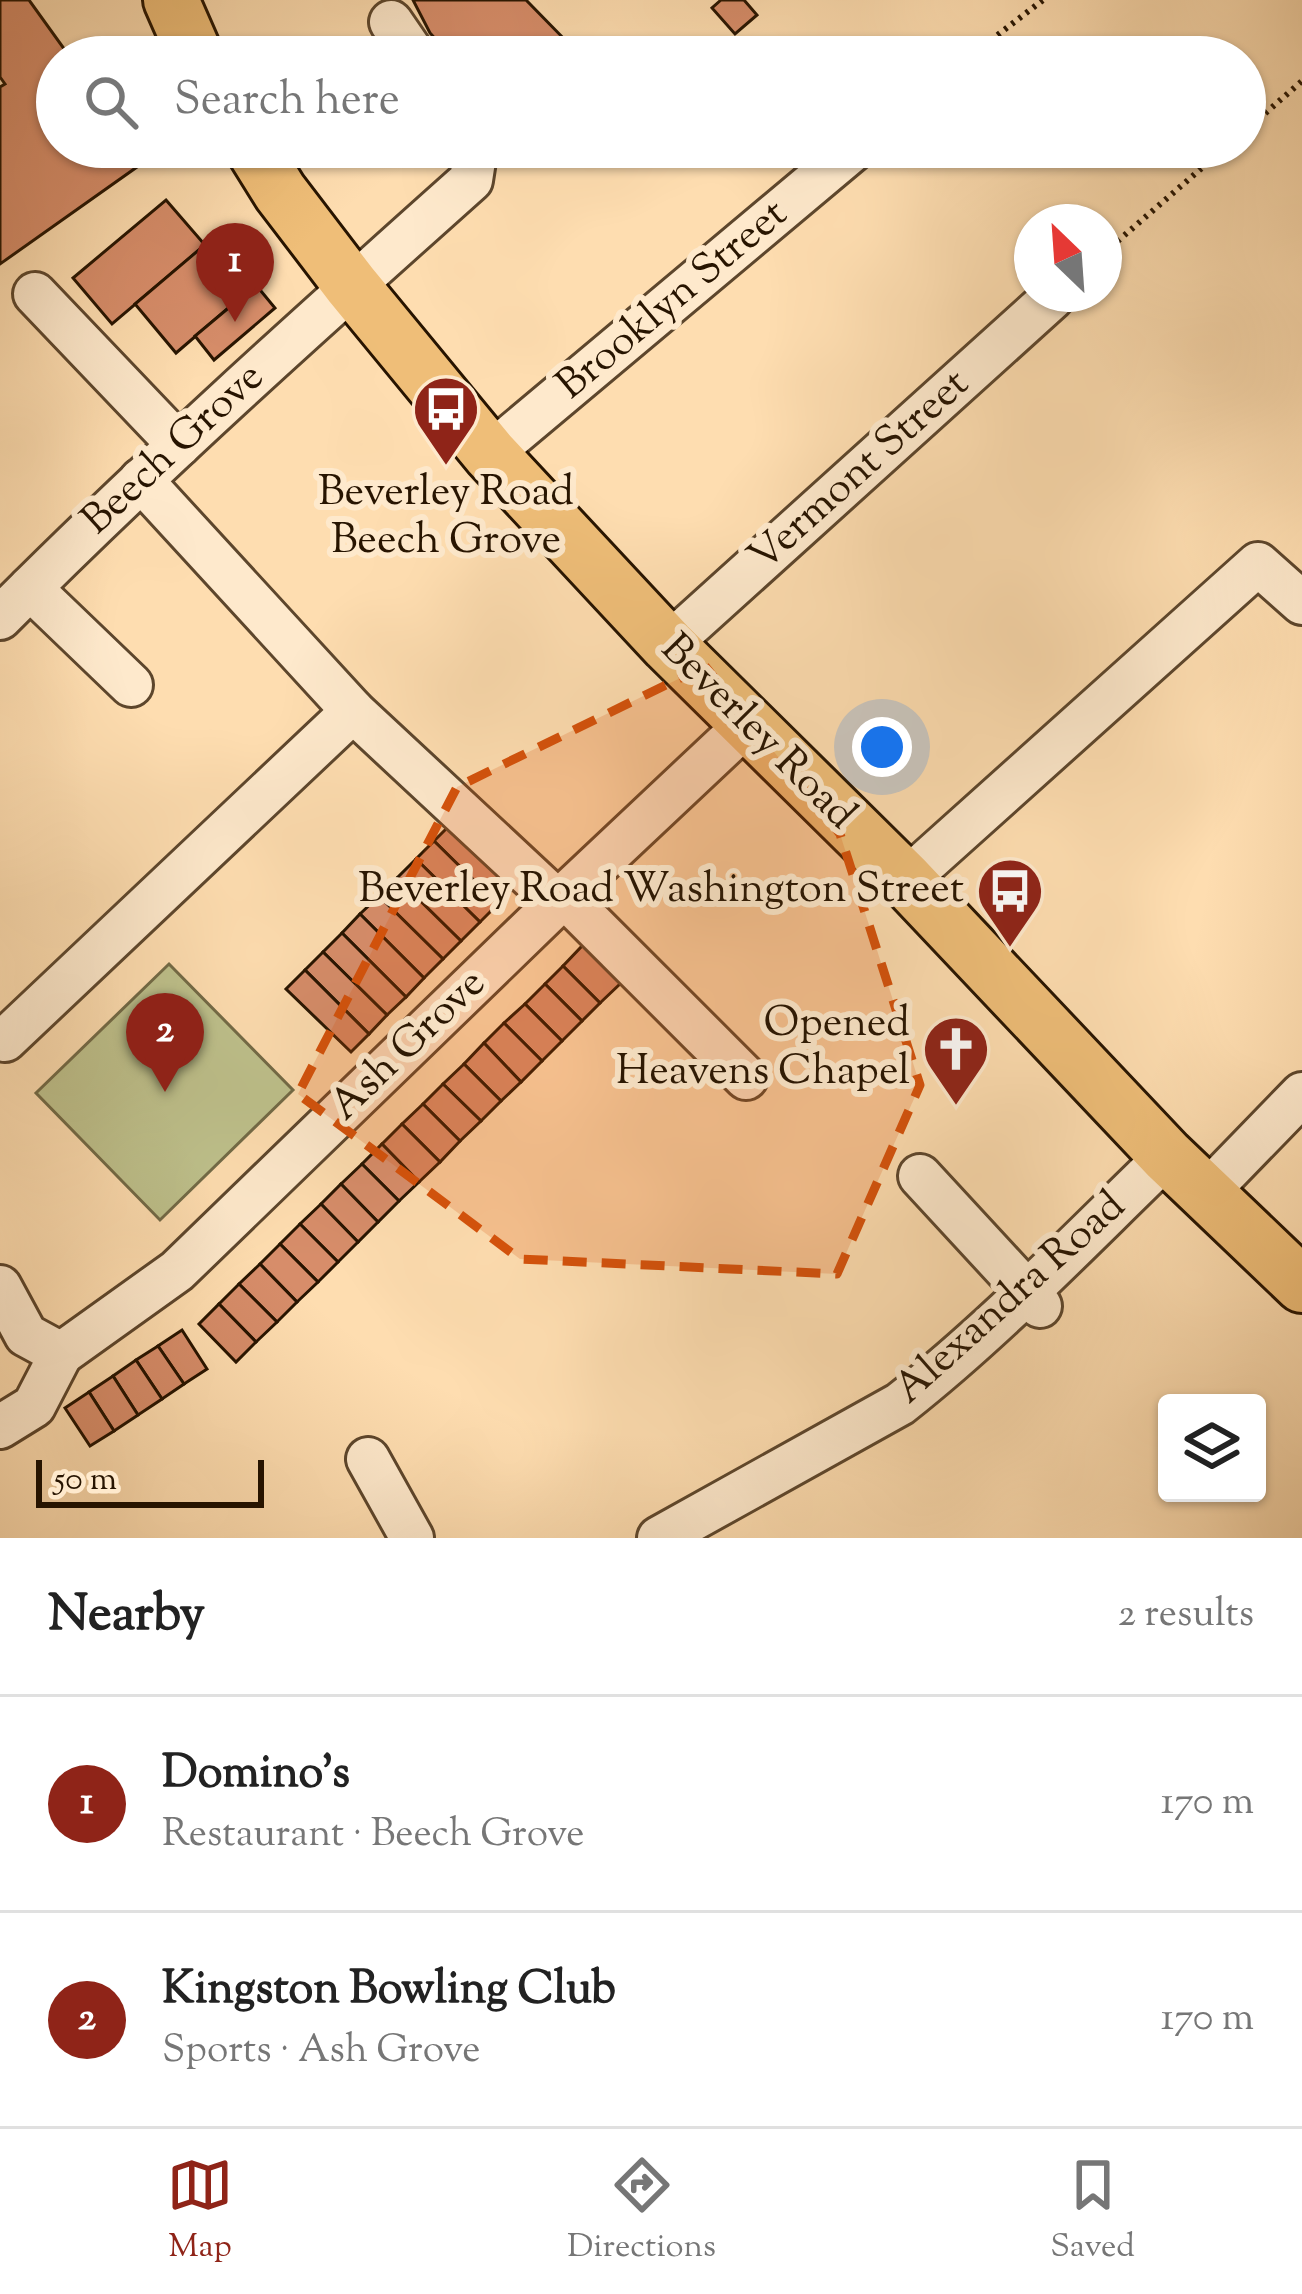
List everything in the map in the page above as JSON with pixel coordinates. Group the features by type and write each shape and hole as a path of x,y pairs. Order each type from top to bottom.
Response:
{"main road":[{"path":"171,0 187,36"},
{"name":"Beverley Road","path":"265,168 351,285 490,454 668,645 906,880 1167,1156 1302,1285"}],"street":[{"path":"391,22 401,36"},
{"name":"Beech Grove","path":"15,603 351,285 471,180 473,168"},
{"name":"Brooklyn Street","path":"490,454 831,168"},
{"path":"34,294 178,446"},
{"name":"Vermont Street","path":"668,645 1037,312"},
{"path":"141,480 352,712 561,899 746,1078"},
{"path":"906,880 1258,564 1302,603"},
{"path":"15,603 131,685"},
{"path":"5,1040 352,712"},
{"name":"Ash Grove","path":"0,1427 34,1406 29,1344 177,1271 746,725"},
{"path":"1207,1192 1302,1094"},
{"name":"Alexandra Road","path":"659,1538 900,1404 1034,1298 1167,1156"},
{"path":"920,1176 1034,1298"},
{"path":"0,1287 29,1344"},
{"path":"368,1459 412,1538"}],"path":[{"path":"996,36 1042,0"},
{"path":"1266,112 1302,81"},
{"path":"1122,237 1202,168"}],"highlighted area":[{"path":"705,666 840,834 920,1085 837,1274 520,1259 298,1094 457,787"}],"green space":[{"path":"169,964 293,1090 160,1220 36,1093"}],"building":[{"path":"0,0 29,0 55,36 36,36 36,168 136,168 0,264 0,87 5,84 0,77"},
{"path":"413,0 526,0 561,36 433,36"},
{"path":"721,0 744,0 757,15 735,34 712,8"},
{"path":"166,200 205,245 112,324 73,278"},
{"path":"220,232 261,280 176,353 135,304"},
{"path":"256,285 275,308 214,360 195,336"},
{"path":"453,822 516,885 498,904 434,841"},
{"path":"434,841 498,904 480,922 416,859"},
{"path":"416,859 480,922 461,941 397,878"},
{"path":"397,878 461,941 443,959 379,896"},
{"path":"379,896 443,959 424,978 360,914"},
{"path":"360,914 424,978 406,997 342,933"},
{"path":"342,933 406,997 387,1015 323,952"},
{"path":"583,945 621,983 600,1003 563,966"},
{"path":"323,952 387,1015 369,1034 305,970"},
{"path":"563,966 600,1003 582,1021 545,984"},
{"path":"305,970 369,1034 351,1052 286,989"},
{"path":"545,984 582,1021 562,1041 525,1004"},
{"path":"525,1004 562,1041 542,1061 504,1023"},
{"path":"504,1023 542,1061 521,1082 484,1043"},
{"path":"484,1043 521,1082 501,1101 464,1064"},
{"path":"464,1064 501,1101 481,1121 443,1084"},
{"path":"443,1084 481,1121 460,1141 423,1104"},
{"path":"423,1104 460,1141 440,1162 402,1124"},
{"path":"402,1124 440,1162 419,1182 382,1144"},
{"path":"382,1144 419,1182 399,1201 362,1164"},
{"path":"362,1164 399,1201 378,1222 341,1184"},
{"path":"341,1184 378,1222 358,1242 321,1204"},
{"path":"321,1204 358,1242 338,1262 300,1224"},
{"path":"300,1224 338,1262 318,1282 280,1244"},
{"path":"280,1244 318,1282 297,1302 260,1264"},
{"path":"260,1264 297,1302 277,1322 239,1284"},
{"path":"239,1284 277,1322 256,1342 219,1304"},
{"path":"219,1304 256,1342 236,1362 199,1324"},
{"path":"182,1330 207,1369 184,1384 158,1346"},
{"path":"158,1346 184,1384 162,1399 136,1360"},
{"path":"136,1360 162,1399 138,1415 113,1376"},
{"path":"113,1376 138,1415 114,1431 89,1392"},
{"path":"89,1392 114,1431 90,1446 65,1408"}],"place":[{"name":"Domino's","path":"235,322"},
{"name":"Beverley Road Beech Grove","path":"446,468"},
{"name":"Beverley Road Washington Street","path":"1010,950"},
{"name":"Kingston Bowling Club","path":"165,1092"},
{"name":"Opened Heavens Chapel","path":"956,1108"}]}
